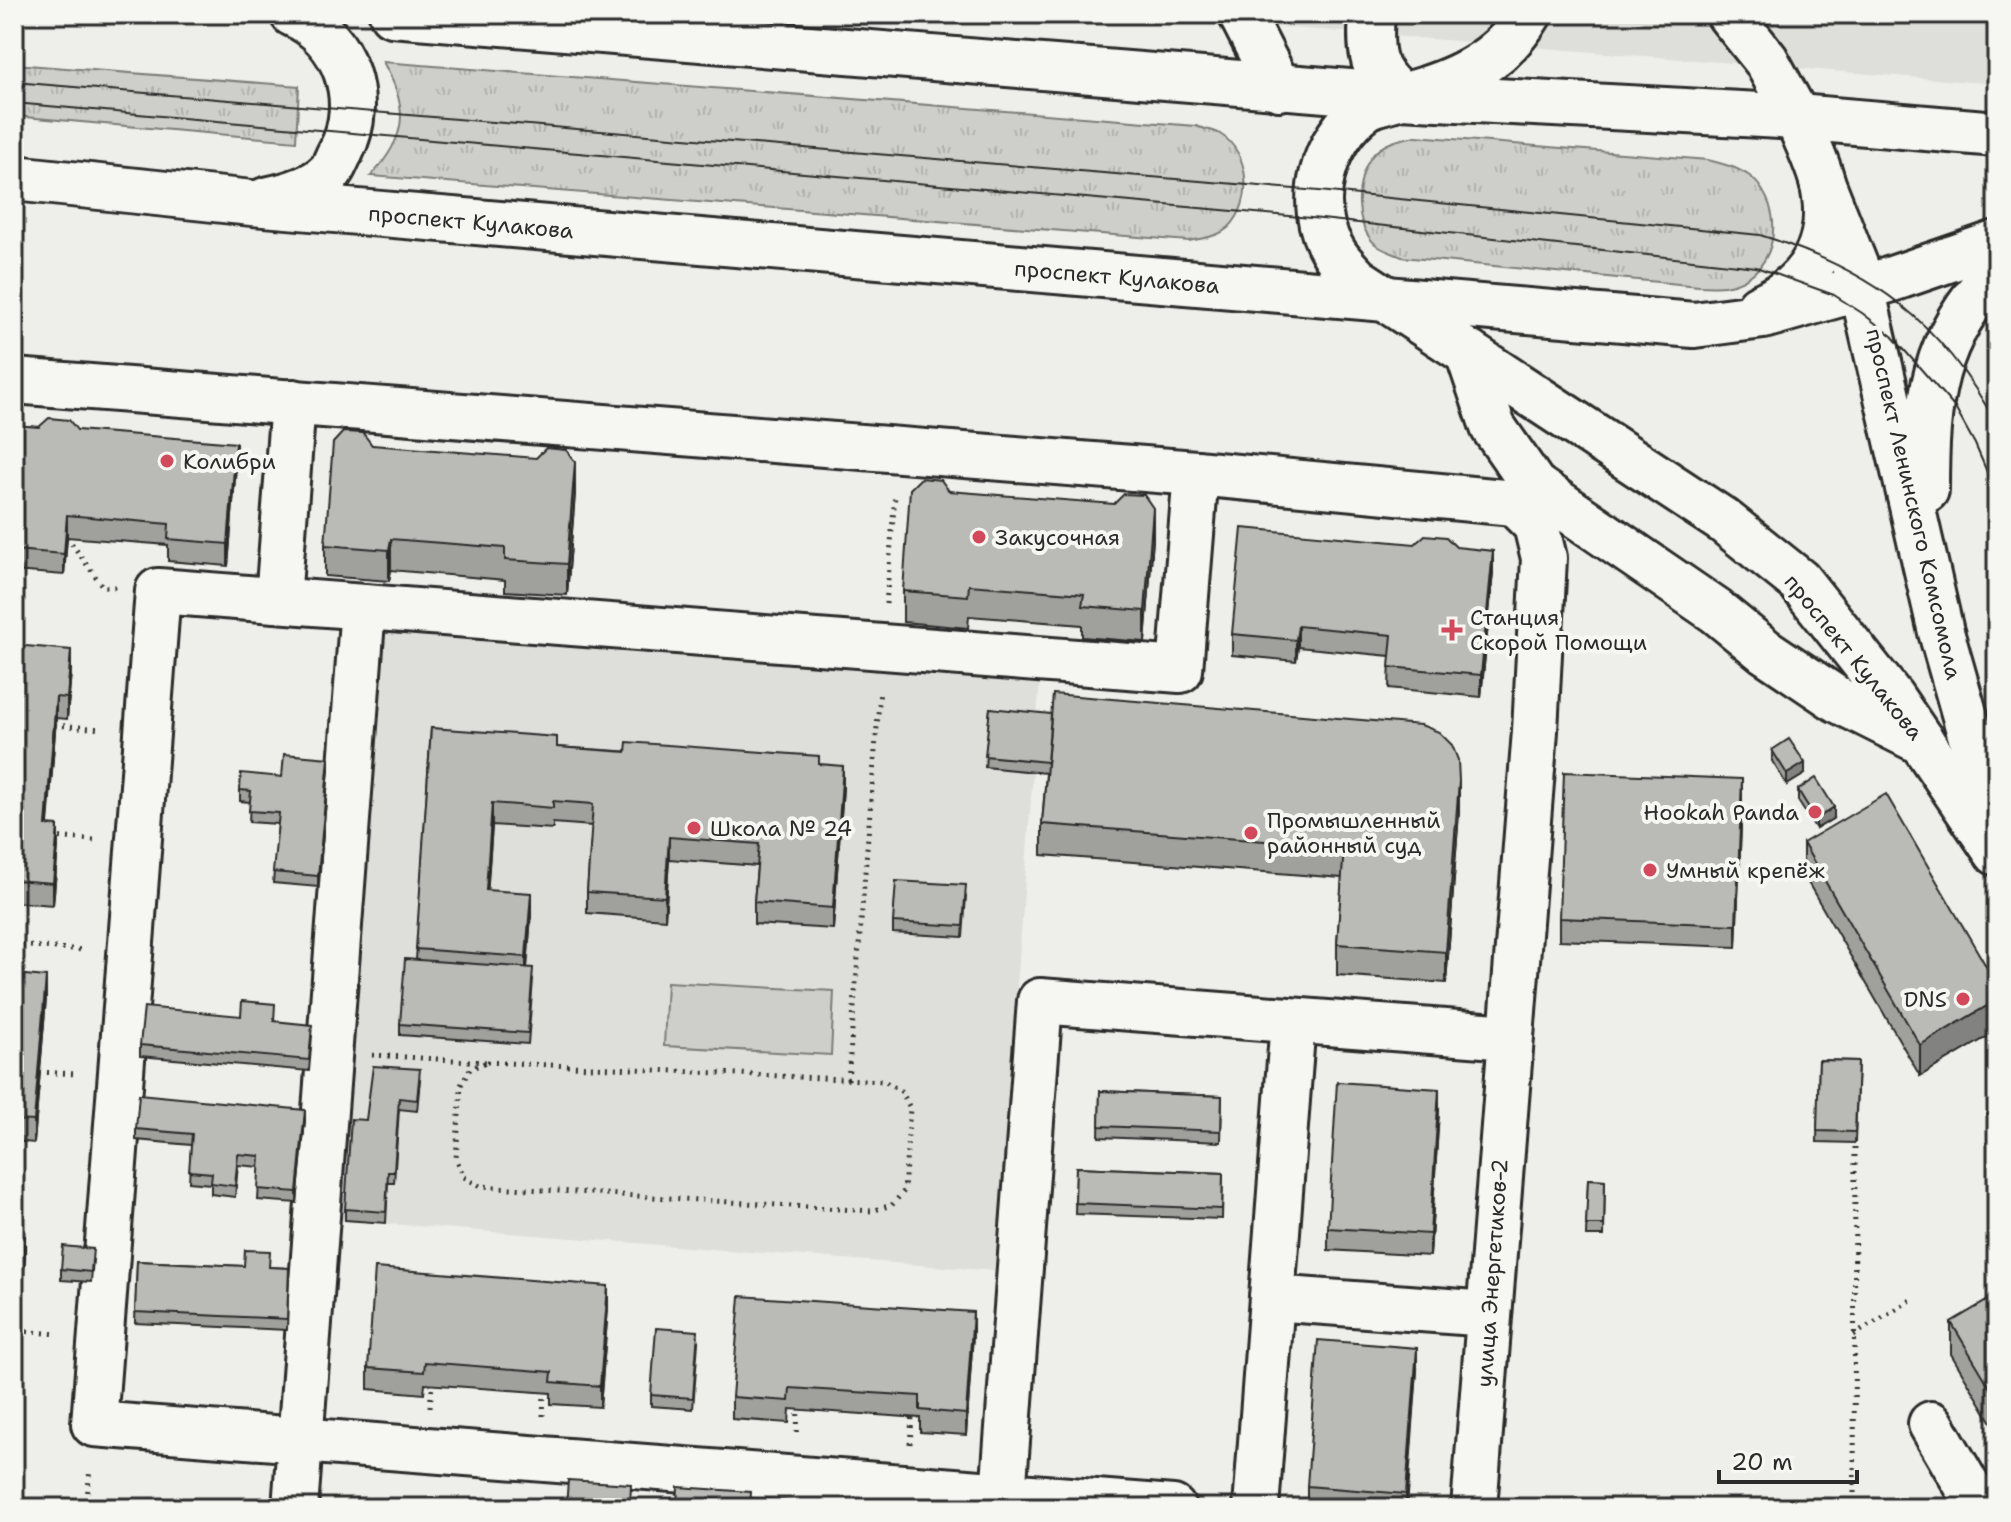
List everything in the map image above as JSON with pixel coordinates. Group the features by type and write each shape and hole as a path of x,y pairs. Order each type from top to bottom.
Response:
{"main road":[{"path":"252,203 292,195 329,173 345,143 351,122 350,77 336,48 309,21 293,14"},
{"path":"392,14 481,17 1279,88 1797,117 1997,134"},
{"path":"1241,14 1279,88"},
{"path":"1372,14 1370,40 1375,67 1387,85 1401,96"},
{"path":"1529,14 1520,30 1480,67 1439,87 1368,106 1341,130 1325,158 1319,191 1322,219 1332,251 1357,280 1385,300 1694,325 1763,316 1997,243"},
{"path":"1694,325 1736,316 1770,302 1795,287 1822,247 1827,210 1822,182 1797,117 1766,60 1729,14"},
{"name":"проспект Кулакова","path":"14,178 252,203 1385,300 1724,521 1799,581 1892,698 1997,853"},
{"name":"проспект Ленинского Комсомола","path":"1822,182 1855,260 1941,632 1997,829"},
{"path":"1941,632 1926,525 1930,398 1949,336 1977,292 1997,272"},
{"path":"1468,353 1493,427 1534,486 1716,611 1765,651 1838,700 1922,742"},
{"name":"улица Энергетиков-2","path":"14,381 1196,473 1514,503 1536,525 1544,558 1535,731 1474,1508"},
{"path":"278,600 293,402"},
{"path":"1173,1508 1002,1501 94,1424 158,591 1180,670 1196,473"},
{"path":"295,1508 363,607"},
{"path":"1002,1501 1040,1001 1510,1037"},
{"path":"1256,1508 1293,1021"},
{"path":"1272,1298 1489,1314"},
{"path":"1931,1424 1980,1508"}],"path":[{"path":"848,1080 898,449"},
{"path":"67,537 103,587 158,591"},
{"path":"14,945 130,953"},
{"path":"329,1052 884,1081 902,1092 910,1108 904,1191 892,1205 871,1211 480,1186 464,1177 456,1158 461,1085 470,1069 487,1062"},
{"path":"1851,1508 1854,1504 1855,1143"},
{"path":"1854,1335 1911,1300"}],"shaded area":[{"path":"1116,14 1997,14 1997,84"},
{"name":"Школа № 24","path":"374,627 1040,677 996,1271 327,1219"}],"green space":[{"path":"383,62 1196,126 1218,133 1230,142 1243,165 1245,191 1237,217 1229,227 1215,235 1189,241 371,176 392,148 401,122 398,94"},
{"path":"14,64 299,86 296,141 14,116"},
{"path":"1416,136 1708,160 1729,166 1753,179 1767,198 1772,214 1771,246 1754,272 1741,281 1724,286 1402,257 1379,247 1370,239 1361,217 1359,191 1366,166 1376,152 1392,142"},
{"path":"667,982 834,991 831,1055 664,1046"}],"building":[{"path":"49,418 69,420 77,430 236,443 228,544 168,539 169,524 67,515 64,554 14,550 14,425 39,427"},
{"path":"343,432 363,433 372,445 536,458 546,448 566,450 575,462 567,564 505,560 505,548 391,539 389,550 325,545 333,443"},
{"path":"921,478 941,480 949,491 1114,504 1124,494 1144,495 1153,508 1145,611 1082,606 1084,594 969,585 968,596 903,591 910,489"},
{"path":"1242,528 1415,544 1425,535 1446,537 1456,547 1493,551 1481,675 1389,667 1392,635 1298,626 1296,640 1232,634"},
{"path":"14,645 71,650 67,698 56,697 46,825 58,826 53,883 14,880"},
{"name":"Промышленный районный суд","path":"1053,694 1421,725 1439,732 1452,745 1458,760 1459,781 1446,952 1337,944 1344,847 1042,824"},
{"path":"990,708 1051,714 1047,762 985,756"},
{"path":"431,728 557,737 557,747 626,752 627,742 819,756 819,764 843,766 833,908 754,902 759,844 669,837 665,897 587,892 593,804 553,801 553,808 492,803 486,890 531,893 526,957 416,949"},
{"path":"1789,739 1805,763 1787,774 1772,750"},
{"path":"284,754 329,758 318,876 273,872 279,813 249,811 251,791 240,790 241,773 282,777"},
{"name":"Умный крепёж","path":"1564,772 1742,779 1736,925 1559,918"},
{"path":"1816,778 1834,807 1816,819 1798,790"},
{"path":"1886,794 1997,985 1997,1000 1920,1045 1803,843"},
{"path":"896,881 966,885 963,926 893,922"},
{"path":"405,959 533,968 528,1033 400,1024"},
{"path":"14,974 46,977 34,1121 14,1120"},
{"path":"242,1001 275,1004 274,1021 312,1025 309,1060 140,1045 144,1007 241,1016"},
{"path":"1819,1060 1858,1061 1855,1132 1817,1131"},
{"path":"373,1066 420,1069 417,1100 399,1098 394,1172 388,1172 386,1212 345,1209 351,1119 366,1120"},
{"path":"1337,1082 1439,1089 1430,1234 1328,1228"},
{"path":"1100,1091 1222,1096 1221,1131 1099,1126"},
{"path":"139,1094 305,1110 297,1192 258,1189 260,1156 238,1154 235,1186 211,1183 212,1173 189,1171 192,1134 136,1129"},
{"path":"1076,1167 1223,1173 1222,1209 1075,1203"},
{"path":"1588,1179 1605,1180 1604,1225 1586,1225"},
{"path":"14,1235 25,1236 14,1372"},
{"path":"63,1246 93,1249 91,1272 61,1269"},
{"path":"245,1250 270,1251 269,1267 289,1268 287,1319 135,1312 137,1261 244,1266"},
{"path":"375,1268 608,1286 600,1386 551,1382 552,1372 425,1362 424,1372 368,1368"},
{"path":"1997,1295 1997,1399 1951,1322"},
{"path":"740,1296 973,1312 966,1414 920,1410 920,1396 790,1388 789,1401 732,1397"},
{"path":"656,1328 698,1331 693,1398 651,1395"},
{"path":"1318,1340 1417,1348 1406,1494 1307,1486"},
{"path":"568,1480 631,1484 630,1508 566,1508"},
{"path":"678,1487 751,1492 750,1508 677,1508"}],"tram line":[{"path":"14,82 1319,191 1760,235 1837,265 1900,304 1952,356 1997,425"},
{"path":"14,103 1322,219 1756,267 1834,295 1892,336 1955,408 1997,495"}],"place":[{"name":"Колибри","path":"167,461"},
{"name":"Закусочная","path":"979,537"},
{"name":"Станция Скорой Помощи","path":"1452,630"},
{"name":"Hookah Panda","path":"1815,812"},
{"name":"Школа № 24","path":"694,828"},
{"name":"Промышленный районный суд","path":"1251,833"},
{"name":"Умный крепёж","path":"1650,870"},
{"name":"DNS","path":"1963,999"}]}
